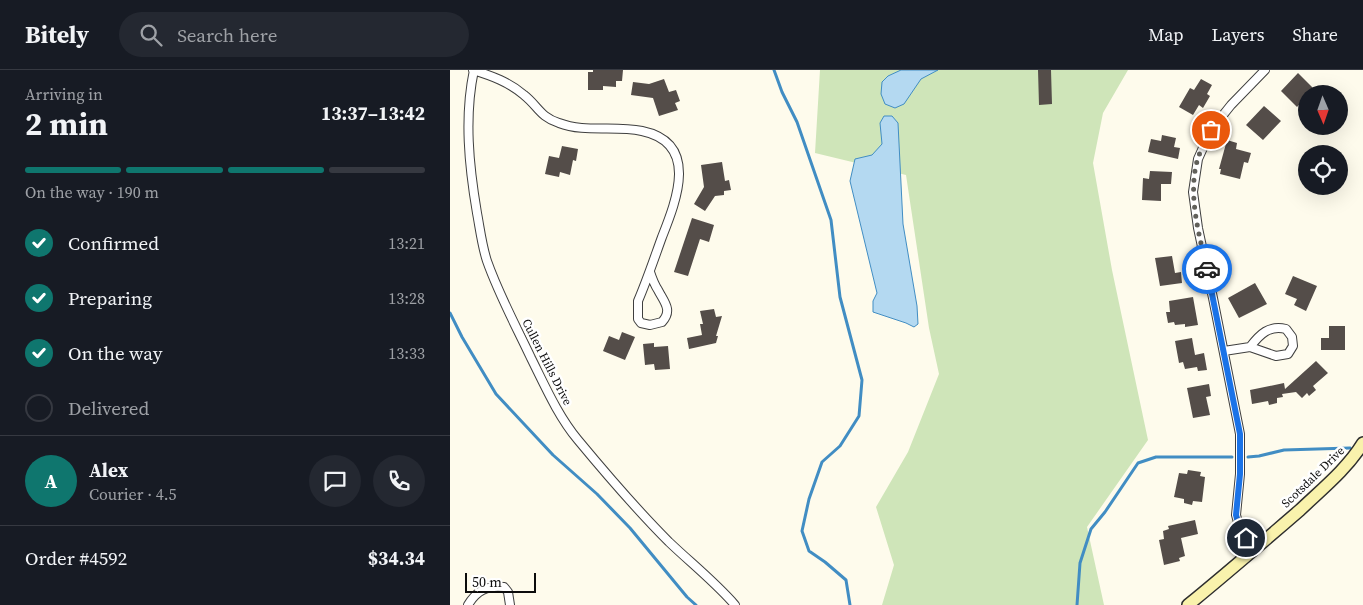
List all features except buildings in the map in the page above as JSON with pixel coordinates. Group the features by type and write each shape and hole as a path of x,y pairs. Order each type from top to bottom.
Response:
{"street":[{"path":"474,70 497,78 513,87 526,97 546,118 559,124 572,127 641,130 656,135 668,142 677,160 679,187 676,201 638,301 638,319 641,323 650,325 662,322 668,312 667,304 656,288 650,272"},
{"name":"Cullen Hills Drive","path":"474,70 469,97 468,127 472,184 486,259 509,313 551,398 577,439 670,543 735,605"},
{"path":"1254,551 1239,526 1236,515 1240,474 1240,434 1198,228 1194,190 1198,159 1211,130 1231,104 1265,70"},
{"path":"1224,351 1250,347 1276,356 1288,354 1293,346 1292,337 1286,329 1277,327 1258,337 1250,347"},
{"name":"Scotsdale Drive","path":"1188,605 1254,551 1314,497 1354,458 1363,443"},
{"path":"468,605 472,597 479,591 487,587 504,586 508,592 510,605"}],"green space":[{"path":"820,70 1128,70 1103,113 1093,163 1112,270 1148,440 1087,527 1104,605 882,605 894,565 876,507 908,452 939,374 929,328 906,175 815,153"}],"water":[{"path":"901,70 938,70 921,79 904,104 895,108 885,104 881,94 882,82 888,76"},
{"path":"884,116 892,116 898,123 903,224 917,306 918,324 914,327 873,312 873,301 877,293 850,181 855,159 872,155 882,144 880,123"}],"waterway":[{"path":"774,70 782,92 797,122 831,220 840,297 862,380 859,416 840,446 822,462 809,499 802,531 809,551 846,580 850,605"},
{"path":"450,313 496,394 553,455 597,494 630,528 687,597 696,605"},
{"path":"1248,457 1284,450 1350,448"},
{"path":"1077,605 1080,563 1091,529 1105,512 1138,463 1156,457 1232,457"}],"way so far":[{"path":"1207,269 1198,228 1193,192 1198,159 1211,130"}],"route":[{"path":"1207,269 1240,434 1240,474 1236,515 1239,526 1246,538"}]}
